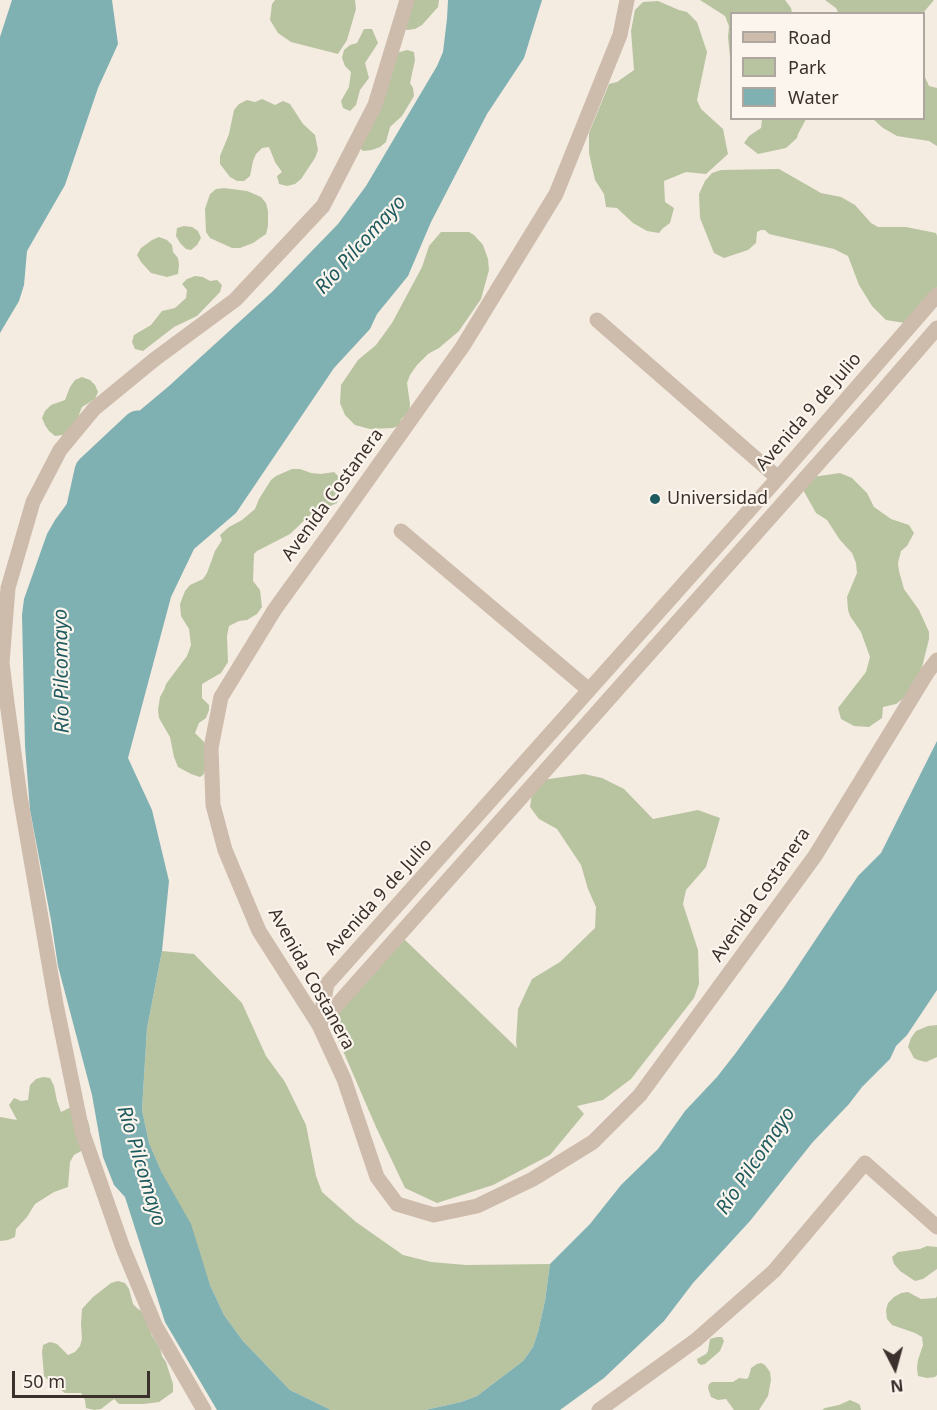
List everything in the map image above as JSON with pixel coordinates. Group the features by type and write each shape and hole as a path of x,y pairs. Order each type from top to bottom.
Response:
{"street":[{"path":"204,1410 155,1325 123,1248 82,1131 56,1004 20,796 2,663 4,586 33,502 60,450 80,425 94,409 155,359 235,300 323,206 375,105 406,0"},
{"name":"Avenida Costanera","path":"627,0 620,35 556,194 463,346 275,609 222,697 211,748 213,805 225,850 259,931 319,1025 344,1079 377,1177 397,1204 434,1215 477,1206 533,1179 593,1142 640,1095 815,856 937,660"},
{"name":"Avenida 9 de Julio","path":"319,1025 327,984 778,478 937,295"},
{"path":"597,320 778,478"},
{"path":"319,1025 937,328"},
{"path":"401,531 589,690"},
{"path":"687,580 702,594"},
{"path":"598,1410 696,1340 774,1271 865,1162 937,1227"}],"green space":[{"path":"275,0 355,0 356,9 347,40 338,54 291,42 278,33 270,20 272,4"},
{"path":"405,0 439,0 438,7 422,25 407,30 401,25"},
{"path":"700,0 785,0 792,12 730,12 730,57 729,26 725,16"},
{"path":"825,0 934,0 924,12 838,12"},
{"path":"658,1 687,12 697,22 707,52 697,100 701,109 723,129 728,154 706,174 686,172 664,181 665,202 674,208 670,223 659,233 647,231 633,223 617,208 606,207 604,194 595,180 589,153 589,133 609,84 617,82 634,70 631,31 635,10 643,2"},
{"path":"364,29 372,29 378,43 365,63 369,78 360,90 356,105 350,111 343,108 341,101 349,87 351,72 345,66 342,58 344,50 357,43"},
{"path":"407,50 414,52 415,60 410,83 414,96 402,116 390,127 386,142 380,147 363,151 358,146 393,54"},
{"path":"925,77 929,86 937,88 937,146 929,141 897,136 874,120 925,120"},
{"path":"262,99 275,105 283,101 290,104 303,124 315,135 318,150 315,158 295,184 287,186 279,184 277,176 282,172 269,147 262,148 256,154 250,176 244,181 237,181 230,177 220,164 220,156 229,134 234,110 247,100 255,102"},
{"path":"762,120 805,120 797,138 786,148 758,154 744,143 749,136 761,128"},
{"path":"779,169 821,193 841,197 855,205 871,223 878,227 906,227 936,233 937,287 923,315 911,324 886,320 872,306 859,285 848,256 834,249 769,234 761,230 757,232 756,243 748,250 724,258 714,253 700,218 699,194 705,181 712,173 721,170"},
{"path":"216,189 247,191 261,197 268,211 266,234 240,248 232,248 210,238 206,232 205,209 210,194"},
{"path":"184,226 198,231 201,238 191,250 186,249 176,236 177,228"},
{"path":"441,232 469,232 483,245 489,270 481,299 459,331 428,354 410,375 407,383 409,414 402,418 398,426 370,429 355,425 345,415 340,403 341,385 358,360 376,345 392,323 422,267 429,246"},
{"path":"159,237 172,245 173,252 178,258 178,274 167,277 151,273 137,255 141,248"},
{"path":"195,276 210,281 217,280 222,285 220,292 197,316 174,327 143,351 135,349 132,342 134,335 151,325 162,311 175,308 186,298 187,290 182,284"},
{"path":"82,377 95,385 98,392 95,399 82,407 75,425 63,435 55,436 49,431 42,418 45,411 51,405 65,400 75,380"},
{"path":"292,469 321,474 334,472 339,477 340,494 337,503 309,516 290,534 254,554 253,581 260,590 262,607 257,614 247,620 229,626 228,662 221,673 202,684 202,698 209,705 209,710 195,733 204,742 206,748 206,769 200,777 178,767 170,737 159,718 158,710 160,697 166,684 187,656 191,645 189,629 181,616 180,604 190,585 203,579 207,573 215,551 222,540 220,535 255,509 271,480"},
{"path":"840,473 852,478 867,493 874,507 891,519 909,525 914,533 907,546 901,551 899,571 904,589 919,610 929,632 922,667 909,694 896,704 883,707 882,718 869,727 854,726 841,719 838,708 866,672 870,657 861,632 848,610 847,597 857,573 856,563 852,553 827,520 816,513 802,488 806,478"},
{"path":"584,774 602,778 624,789 653,819 698,810 720,818 706,867 686,890 683,904 698,950 699,984 694,998 631,1079 603,1100 577,1106 584,1114 550,1155 493,1185 437,1203 405,1188 331,1023 402,937 517,1048 518,1009 532,979 560,962 595,928 596,907 581,865 557,829 539,819 530,807 532,793 542,780"},
{"path":"162,951 194,954 242,1003 266,1056 285,1082 306,1125 316,1176 322,1192 356,1222 403,1255 431,1262 466,1265 550,1264 538,1332 533,1347 523,1361 477,1396 461,1402 425,1410 331,1410 290,1390 243,1341 224,1315 210,1285 149,1143 142,1110 147,1028"},
{"path":"937,1025 937,1057 926,1062 914,1058 908,1047 911,1038 916,1031"},
{"path":"50,1078 61,1112 69,1108 83,1114 88,1121 90,1138 70,1162 68,1187 54,1192 35,1204 16,1229 15,1237 0,1241 0,1117 17,1120 9,1105 14,1098 21,1101 28,1100 30,1085 36,1079"},
{"path":"927,1246 937,1247 937,1269 923,1279 915,1281 894,1264 892,1257 898,1252"},
{"path":"118,1281 125,1283 133,1304 149,1319 151,1334 166,1362 173,1384 173,1392 159,1402 119,1404 114,1399 101,1409 94,1410 86,1408 81,1393 65,1393 44,1376 43,1345 50,1342 57,1344 68,1355 75,1352 82,1339 82,1309 111,1283"},
{"path":"908,1292 921,1299 937,1296 937,1375 935,1377 918,1376 918,1360 923,1345 922,1337 892,1325 887,1319 888,1303 901,1293"},
{"path":"722,1337 724,1341 720,1351 701,1365 697,1359 708,1351 710,1339"},
{"path":"761,1363 770,1372 771,1380 768,1396 759,1410 734,1410 726,1399 718,1400 711,1397 709,1384 733,1382 739,1378 747,1379 751,1368"},
{"path":"850,1400 860,1405 861,1410 822,1410 839,1405"}],"water":[{"path":"12,0 112,0 118,44 98,88 65,185 27,251 24,285 19,301 0,333 0,37"},
{"path":"448,0 542,0 524,58 487,114 431,222 408,276 377,314 370,329 334,368 236,513 194,549 171,597 128,758 152,810 169,881 162,951 147,1028 142,1110 149,1143 162,1173 191,1224 210,1285 224,1315 243,1341 290,1390 331,1410 217,1410 165,1322 125,1197 114,1185 103,1157 92,1095 58,966 30,810 25,746 22,615 24,599 47,534 55,520 91,471 105,458 132,417 272,292 338,224 366,186 437,66 443,52"},
{"path":"937,741 937,990 907,1035 896,1046 890,1059 812,1143 750,1221 693,1283 664,1321 604,1378 560,1410 425,1410 477,1396 523,1361 533,1347 538,1332 550,1264 590,1224 621,1185 658,1149 685,1111 735,1054 784,987 858,876 881,853"}],"waterway":[{"name":"Río Pilcomayo","path":"81,516 91,471 138,427"}],"place":[{"name":"Universidad","path":"655,499"}]}
